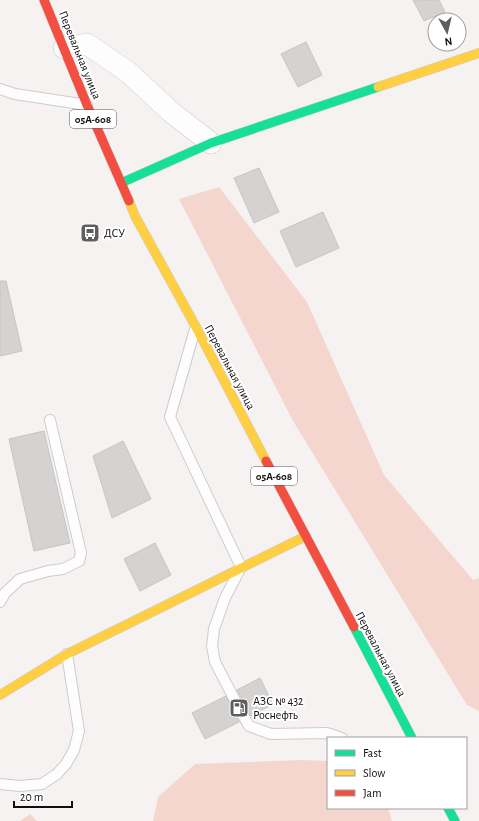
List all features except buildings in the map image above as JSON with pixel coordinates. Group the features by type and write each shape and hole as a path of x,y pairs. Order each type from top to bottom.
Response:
{"main road":[{"name":"Перевальная улица","path":"44,0 135,216 196,328 411,737"},
{"path":"121,183 211,143 479,53"},
{"path":"0,696 67,654 306,536"},
{"path":"448,809 454,821"}],"street":[{"path":"64,48 87,44 128,72 171,112 211,143"}],"lane":[{"path":"0,89 15,94 87,105"},
{"path":"196,328 170,417 241,567 222,604 214,629 212,646 215,662 249,726 270,734 327,733 339,737"},
{"path":"0,602 5,593 20,579 48,571 63,569 79,561 81,553 50,420"},
{"path":"0,784 19,786 42,784 57,774 66,764 74,750 79,731 67,654"}],"shaded area":[{"path":"219,187 307,302 384,475 473,580 479,578 479,711 467,705 293,421 179,199"},
{"path":"303,760 327,761 327,809 388,809 392,821 153,821 158,797 195,764"},
{"path":"30,814 37,821 20,821"}],"traffic: fast":[{"path":"121,183 211,143 378,87"},
{"path":"354,627 411,737"},
{"path":"449,809 455,821"}],"traffic: slow":[{"path":"378,87 479,53"},
{"path":"129,201 135,216 196,327 266,461"},
{"path":"0,695 67,654 306,536"}],"traffic: jam":[{"path":"44,0 87,105 129,201"},
{"path":"266,461 354,627"}],"place":[{"name":"ДСУ","path":"90,233"},
{"name":"АЗС № 432 Роснефть","path":"239,708"}]}
